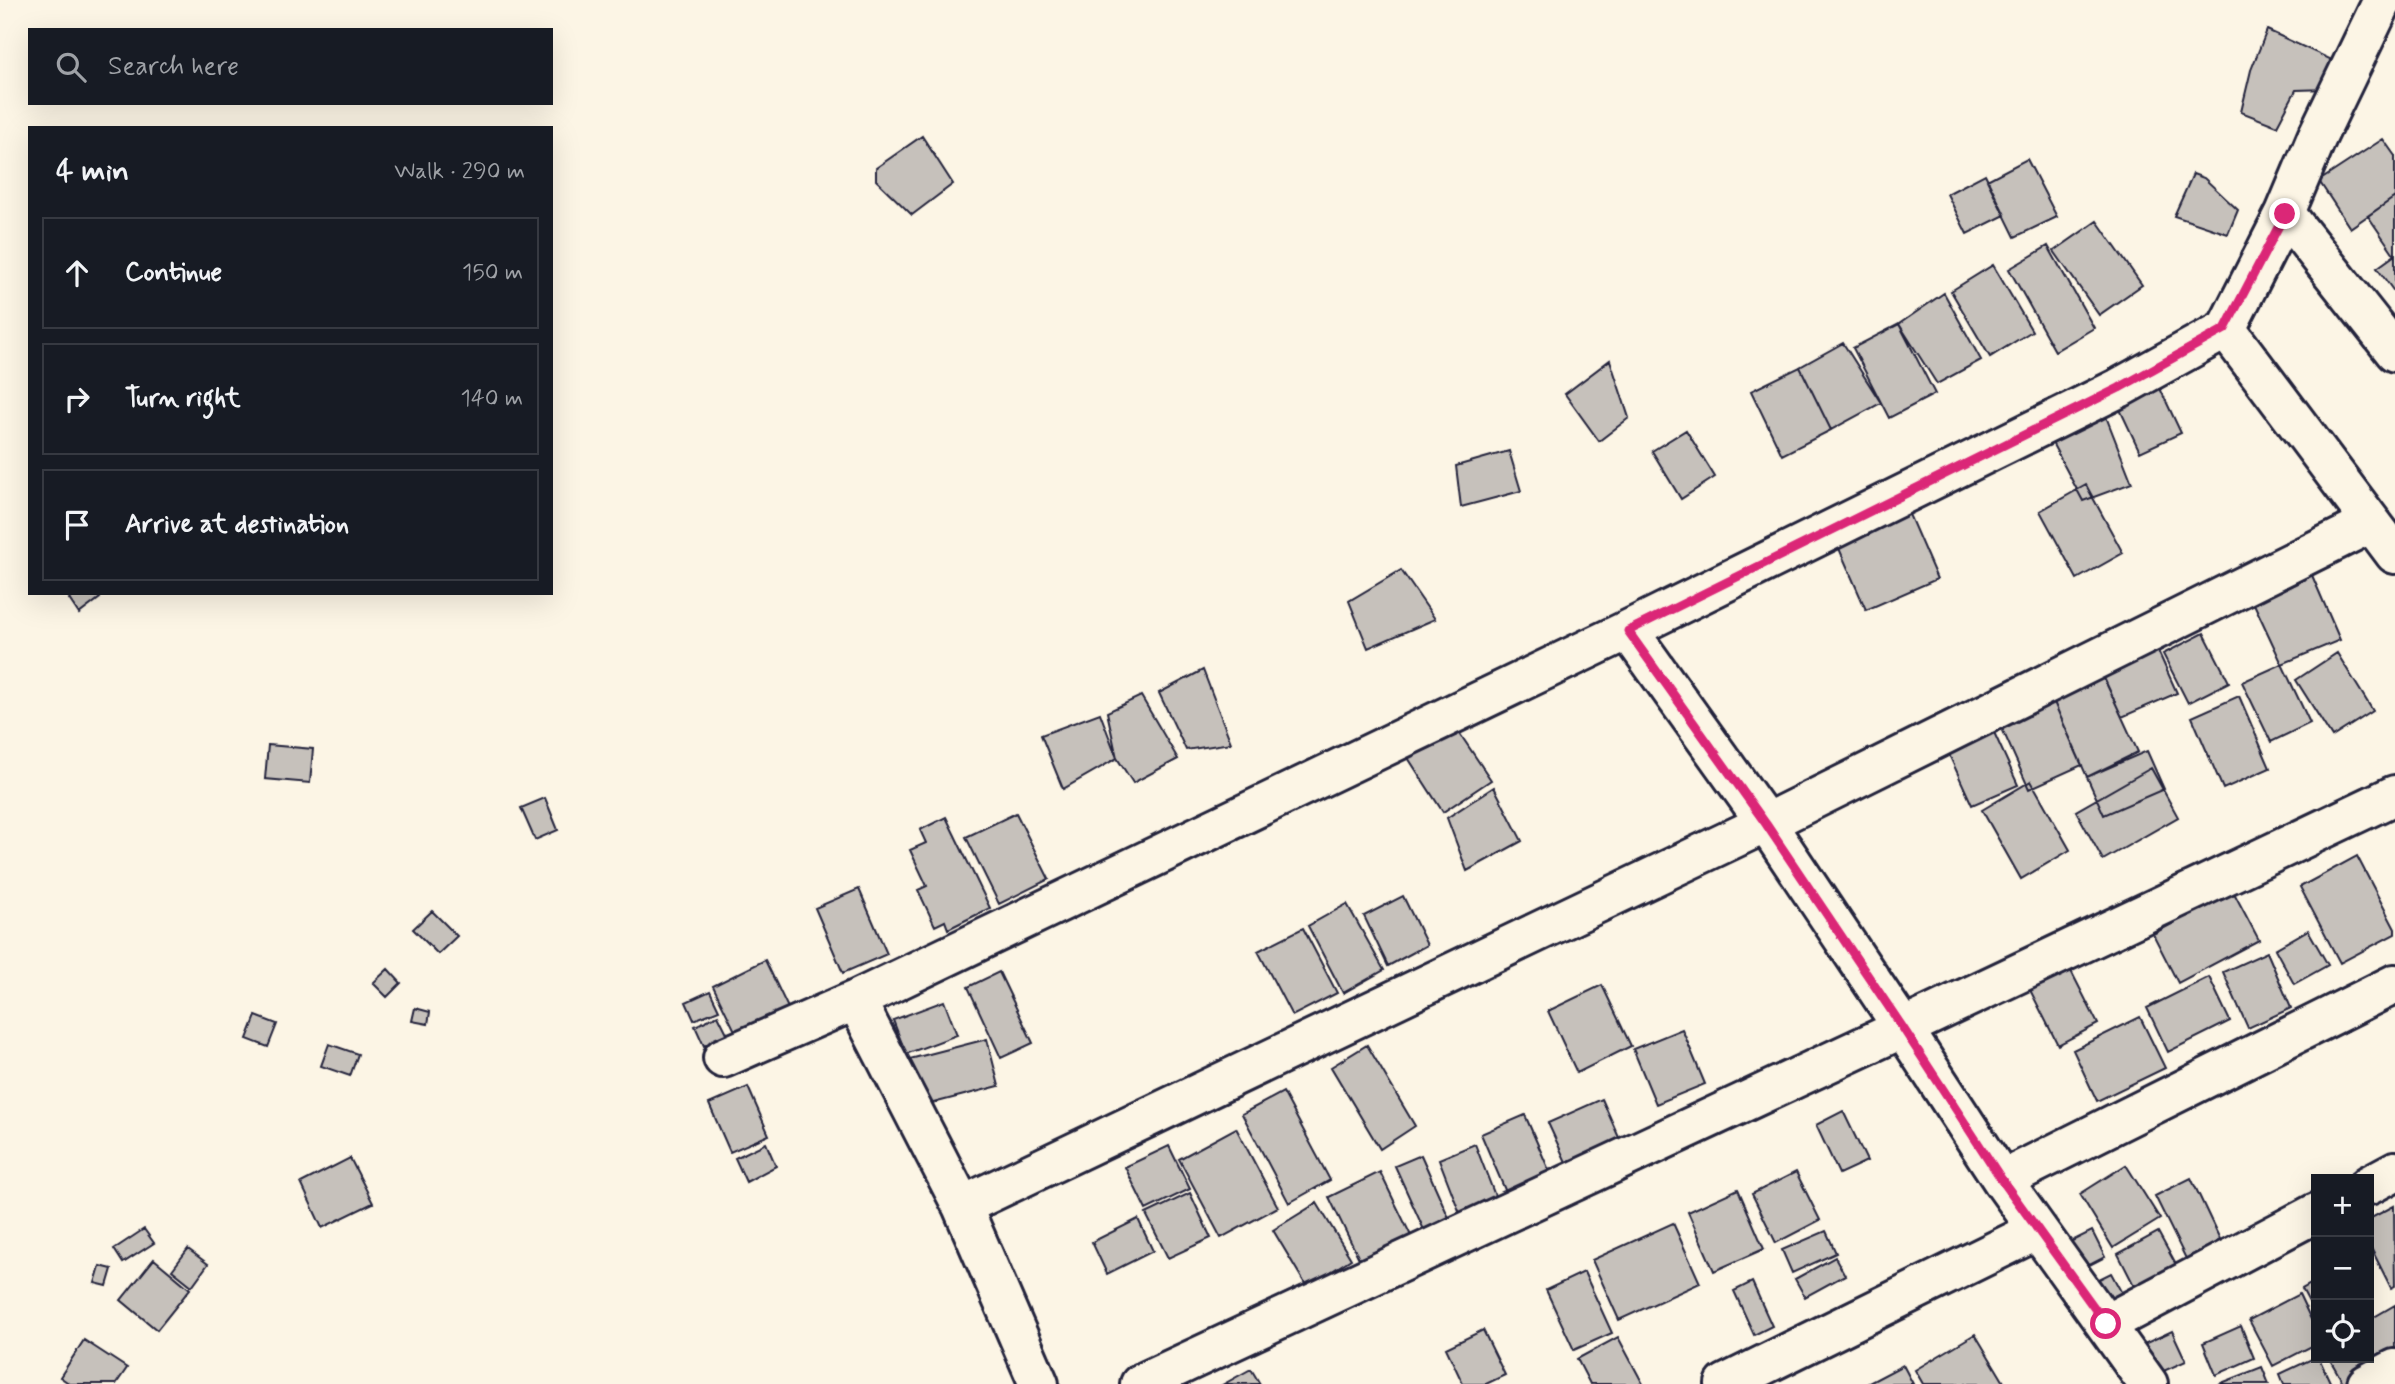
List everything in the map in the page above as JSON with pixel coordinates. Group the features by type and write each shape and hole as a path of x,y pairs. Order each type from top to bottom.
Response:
{"street":[{"path":"723,1058 856,1000 1628,631 2119,388 2225,329 2285,214 2317,137 2383,0"},
{"path":"2285,214 2395,352"},
{"path":"2225,329 2395,554"},
{"path":"961,1206 1766,824 2371,523"},
{"path":"1628,631 1766,824 2002,1180 2148,1384"},
{"path":"1140,1384 2395,795"},
{"path":"2002,1180 2395,984"},
{"path":"856,1000 961,1206 1039,1384"},
{"path":"2374,1182 2395,1171"},
{"path":"2106,1324 2311,1216"},
{"path":"1726,1384 2038,1230"},
{"path":"2367,1384 2395,1369"}],"building":[{"path":"2267,30 2330,59 2327,89 2296,90 2277,126 2241,112 2251,70"},
{"path":"922,136 953,184 912,215 876,180 876,168"},
{"path":"2383,139 2395,156 2395,197 2350,228 2319,181"},
{"path":"2027,159 2057,217 2015,237 1987,180"},
{"path":"1985,174 2005,215 1967,234 1947,194"},
{"path":"2193,174 2204,178 2238,210 2228,234 2174,216"},
{"path":"2395,197 2395,253 2394,254 2368,216"},
{"path":"2097,221 2142,285 2099,315 2054,251"},
{"path":"2048,246 2094,328 2055,351 2009,269"},
{"path":"2395,255 2395,293 2377,268"},
{"path":"1993,265 2032,331 1990,357 1951,291"},
{"path":"1944,293 1981,360 1937,384 1899,324"},
{"path":"1899,324 1935,394 1889,418 1853,348"},
{"path":"1843,343 1881,403 1831,430 1800,367"},
{"path":"1610,360 1629,418 1599,441 1565,394"},
{"path":"1800,367 1831,430 1782,455 1751,391"},
{"path":"2157,382 2181,433 2140,452 2116,401"},
{"path":"2105,414 2132,483 2083,501 2050,439"},
{"path":"1686,430 1715,477 1681,499 1652,451"},
{"path":"1509,451 1521,491 1461,507 1456,466"},
{"path":"2086,485 2123,553 2077,579 2040,511"},
{"path":"1898,489 1937,579 1866,610 1827,521"},
{"path":"2308,566 2340,640 2282,664 2248,591"},
{"path":"1401,570 1435,619 1368,648 1349,601"},
{"path":"74,595 98,595 100,598 79,614 69,599"},
{"path":"2204,633 2229,682 2188,703 2163,654"},
{"path":"2154,642 2177,693 2122,717 2098,666"},
{"path":"2337,653 2373,711 2332,737 2296,680"},
{"path":"2282,664 2310,723 2271,742 2242,682"},
{"path":"1203,670 1231,743 1186,750 1159,693"},
{"path":"2104,678 2138,752 2087,777 2053,700"},
{"path":"1141,696 1178,759 1133,783 1117,758 1107,712"},
{"path":"2239,696 2270,768 2223,789 2192,717"},
{"path":"2053,700 2082,765 2029,789 2000,724"},
{"path":"1100,713 1117,758 1063,789 1041,735"},
{"path":"1450,719 1491,780 1443,812 1403,750"},
{"path":"1992,728 2018,785 1972,805 1946,748"},
{"path":"268,745 313,749 310,783 265,779"},
{"path":"2147,751 2164,789 2104,815 2087,777"},
{"path":"2151,768 2178,817 2103,860 2076,811"},
{"path":"2031,781 2070,850 2021,879 1982,810"},
{"path":"1494,787 1522,841 1467,871 1447,818"},
{"path":"545,798 558,830 535,840 521,808"},
{"path":"1016,813 1049,879 999,904 966,837"},
{"path":"946,817 990,908 948,929 945,921 935,926 918,890 927,886 910,850 926,843 920,830"},
{"path":"2357,856 2395,929 2395,934 2340,963 2300,887"},
{"path":"859,889 887,954 843,973 815,908"},
{"path":"2233,891 2259,940 2178,983 2153,934"},
{"path":"1403,896 1427,945 1388,966 1364,916"},
{"path":"1347,904 1384,970 1343,993 1308,926"},
{"path":"432,911 457,936 438,954 413,929"},
{"path":"1303,928 1337,993 1292,1016 1258,951"},
{"path":"2308,930 2328,965 2294,984 2275,949"},
{"path":"2267,952 2291,1008 2248,1028 2223,972"},
{"path":"765,960 789,1010 737,1035 713,986"},
{"path":"2068,965 2098,1024 2058,1045 2028,986"},
{"path":"388,969 401,983 387,997 373,983"},
{"path":"999,972 1033,1043 1001,1058 968,987"},
{"path":"2209,977 2230,1021 2168,1052 2147,1008"},
{"path":"1602,985 1631,1046 1577,1073 1548,1011"},
{"path":"710,991 719,1010 694,1020 686,1002"},
{"path":"944,1001 957,1035 906,1054 893,1020"},
{"path":"415,1008 430,1012 428,1024 412,1021"},
{"path":"718,1015 728,1035 704,1046 695,1026"},
{"path":"256,1016 277,1024 268,1047 247,1039"},
{"path":"2140,1017 2165,1068 2097,1101 2073,1050"},
{"path":"1682,1029 1705,1084 1656,1104 1633,1049"},
{"path":"987,1039 999,1086 918,1107 906,1060"},
{"path":"329,1044 358,1054 350,1076 321,1066"},
{"path":"1367,1045 1415,1126 1380,1149 1331,1067"},
{"path":"748,1087 769,1135 730,1152 709,1104"},
{"path":"1283,1092 1330,1180 1289,1203 1242,1114"},
{"path":"1602,1099 1624,1149 1571,1173 1548,1123"},
{"path":"1843,1111 1867,1161 1839,1174 1816,1125"},
{"path":"1525,1115 1555,1184 1511,1204 1481,1134"},
{"path":"1236,1128 1278,1207 1221,1238 1179,1159"},
{"path":"766,1143 776,1166 746,1182 735,1158"},
{"path":"1475,1144 1497,1201 1461,1216 1439,1159"},
{"path":"1169,1146 1190,1189 1146,1210 1125,1167"},
{"path":"1421,1155 1454,1229 1429,1241 1395,1166"},
{"path":"350,1158 373,1203 322,1228 301,1183"},
{"path":"2126,1165 2160,1219 2113,1248 2080,1194"},
{"path":"1380,1172 1415,1244 1364,1269 1329,1197"},
{"path":"1796,1172 1820,1220 1776,1243 1752,1194"},
{"path":"2191,1178 2226,1252 2191,1269 2155,1196"},
{"path":"1738,1189 1764,1249 1714,1271 1688,1212"},
{"path":"1190,1193 1211,1238 1168,1258 1146,1214"},
{"path":"1317,1203 1351,1259 1307,1287 1273,1230"},
{"path":"2394,1206 2395,1286 2391,1288 2374,1254 2374,1216"},
{"path":"1138,1219 1153,1251 1107,1274 1092,1242"},
{"path":"1673,1223 1700,1283 1619,1320 1592,1260"},
{"path":"144,1229 154,1243 123,1263 114,1249"},
{"path":"1826,1231 1836,1253 1792,1273 1782,1250"},
{"path":"2092,1231 2105,1257 2076,1272 2062,1246"},
{"path":"2158,1232 2180,1272 2139,1295 2118,1254"},
{"path":"188,1249 208,1264 192,1286 172,1270"},
{"path":"1835,1257 1845,1275 1805,1297 1795,1279"},
{"path":"154,1259 190,1289 157,1330 121,1300"},
{"path":"100,1266 112,1269 107,1286 95,1283"},
{"path":"1584,1272 1612,1333 1574,1350 1546,1290"},
{"path":"2111,1273 2124,1297 2104,1307 2091,1283"},
{"path":"1752,1282 1772,1326 1754,1335 1734,1291"},
{"path":"2311,1284 2311,1306 2302,1289"},
{"path":"2299,1294 2311,1319 2311,1347 2273,1366 2249,1320"},
{"path":"2395,1305 2395,1362 2357,1384 2344,1384 2332,1363 2374,1363 2374,1317"},
{"path":"2241,1326 2254,1358 2216,1375 2203,1343"},
{"path":"1483,1330 1505,1375 1486,1384 1463,1384 1446,1348"},
{"path":"2172,1331 2186,1361 2157,1374 2144,1344"},
{"path":"1975,1334 2005,1384 1923,1384 1915,1370"},
{"path":"1618,1337 1643,1384 1590,1384 1577,1359"},
{"path":"84,1340 127,1368 116,1384 70,1384 60,1377"},
{"path":"2311,1359 2311,1363 2321,1363 2331,1384 2284,1384 2280,1374"},
{"path":"1903,1365 1913,1384 1867,1384"},
{"path":"2262,1367 2269,1384 2219,1384"},
{"path":"1251,1369 1260,1384 1224,1384"}],"route":[{"path":"2106,1324 2002,1180 1766,824 1628,631 2119,388 2225,329 2285,214"}]}
